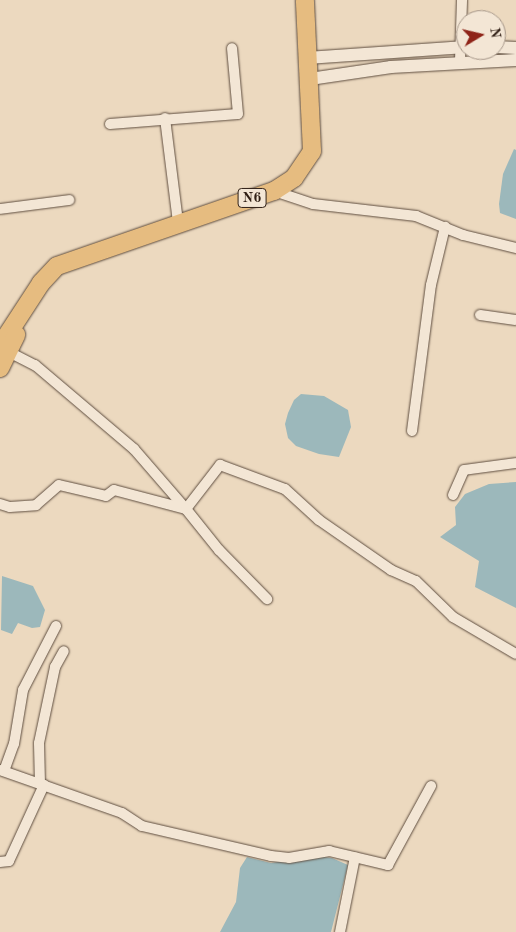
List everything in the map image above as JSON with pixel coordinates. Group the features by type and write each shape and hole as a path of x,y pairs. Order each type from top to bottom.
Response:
{"highway":[{"name":"N6","path":"2,351 41,283 57,266 178,222 274,191 294,178 312,152 305,0"}],"street":[{"path":"307,58 456,47"},
{"path":"110,124 165,118 238,114 232,48"},
{"path":"310,79 460,61 516,60"},
{"path":"165,118 178,222"},
{"path":"274,191 313,204 416,216 463,235 516,248"},
{"path":"0,209 69,200"},
{"path":"412,431 431,285 445,227"},
{"path":"480,315 516,320"},
{"path":"2,351 35,365 134,449 220,550 267,599"},
{"path":"452,495 464,470 516,463"},
{"path":"186,509 220,464 285,488 319,520 391,570 416,581 453,617 516,654"},
{"path":"0,504 10,507 36,505 59,485 106,496 114,490 186,509"},
{"path":"56,626 23,690 14,744 2,770 122,813 142,826 289,858 329,851 388,865 431,786"},
{"path":"0,862 9,861 42,785 39,744 55,667 64,651"},
{"path":"340,932 356,857"}],"water":[{"path":"514,149 516,150 516,219 500,213 499,204 503,174"},
{"path":"301,394 324,396 348,410 351,427 339,457 319,454 296,446 288,438 285,424 288,413 294,400"},
{"path":"516,482 516,608 475,587 479,561 440,537 456,525 455,507 465,494 489,484"},
{"path":"2,576 33,586 45,610 40,627 32,628 18,623 12,634 1,630"},
{"path":"316,856 332,858 348,865 331,932 220,932 236,902 240,868 247,857 271,863"}]}
